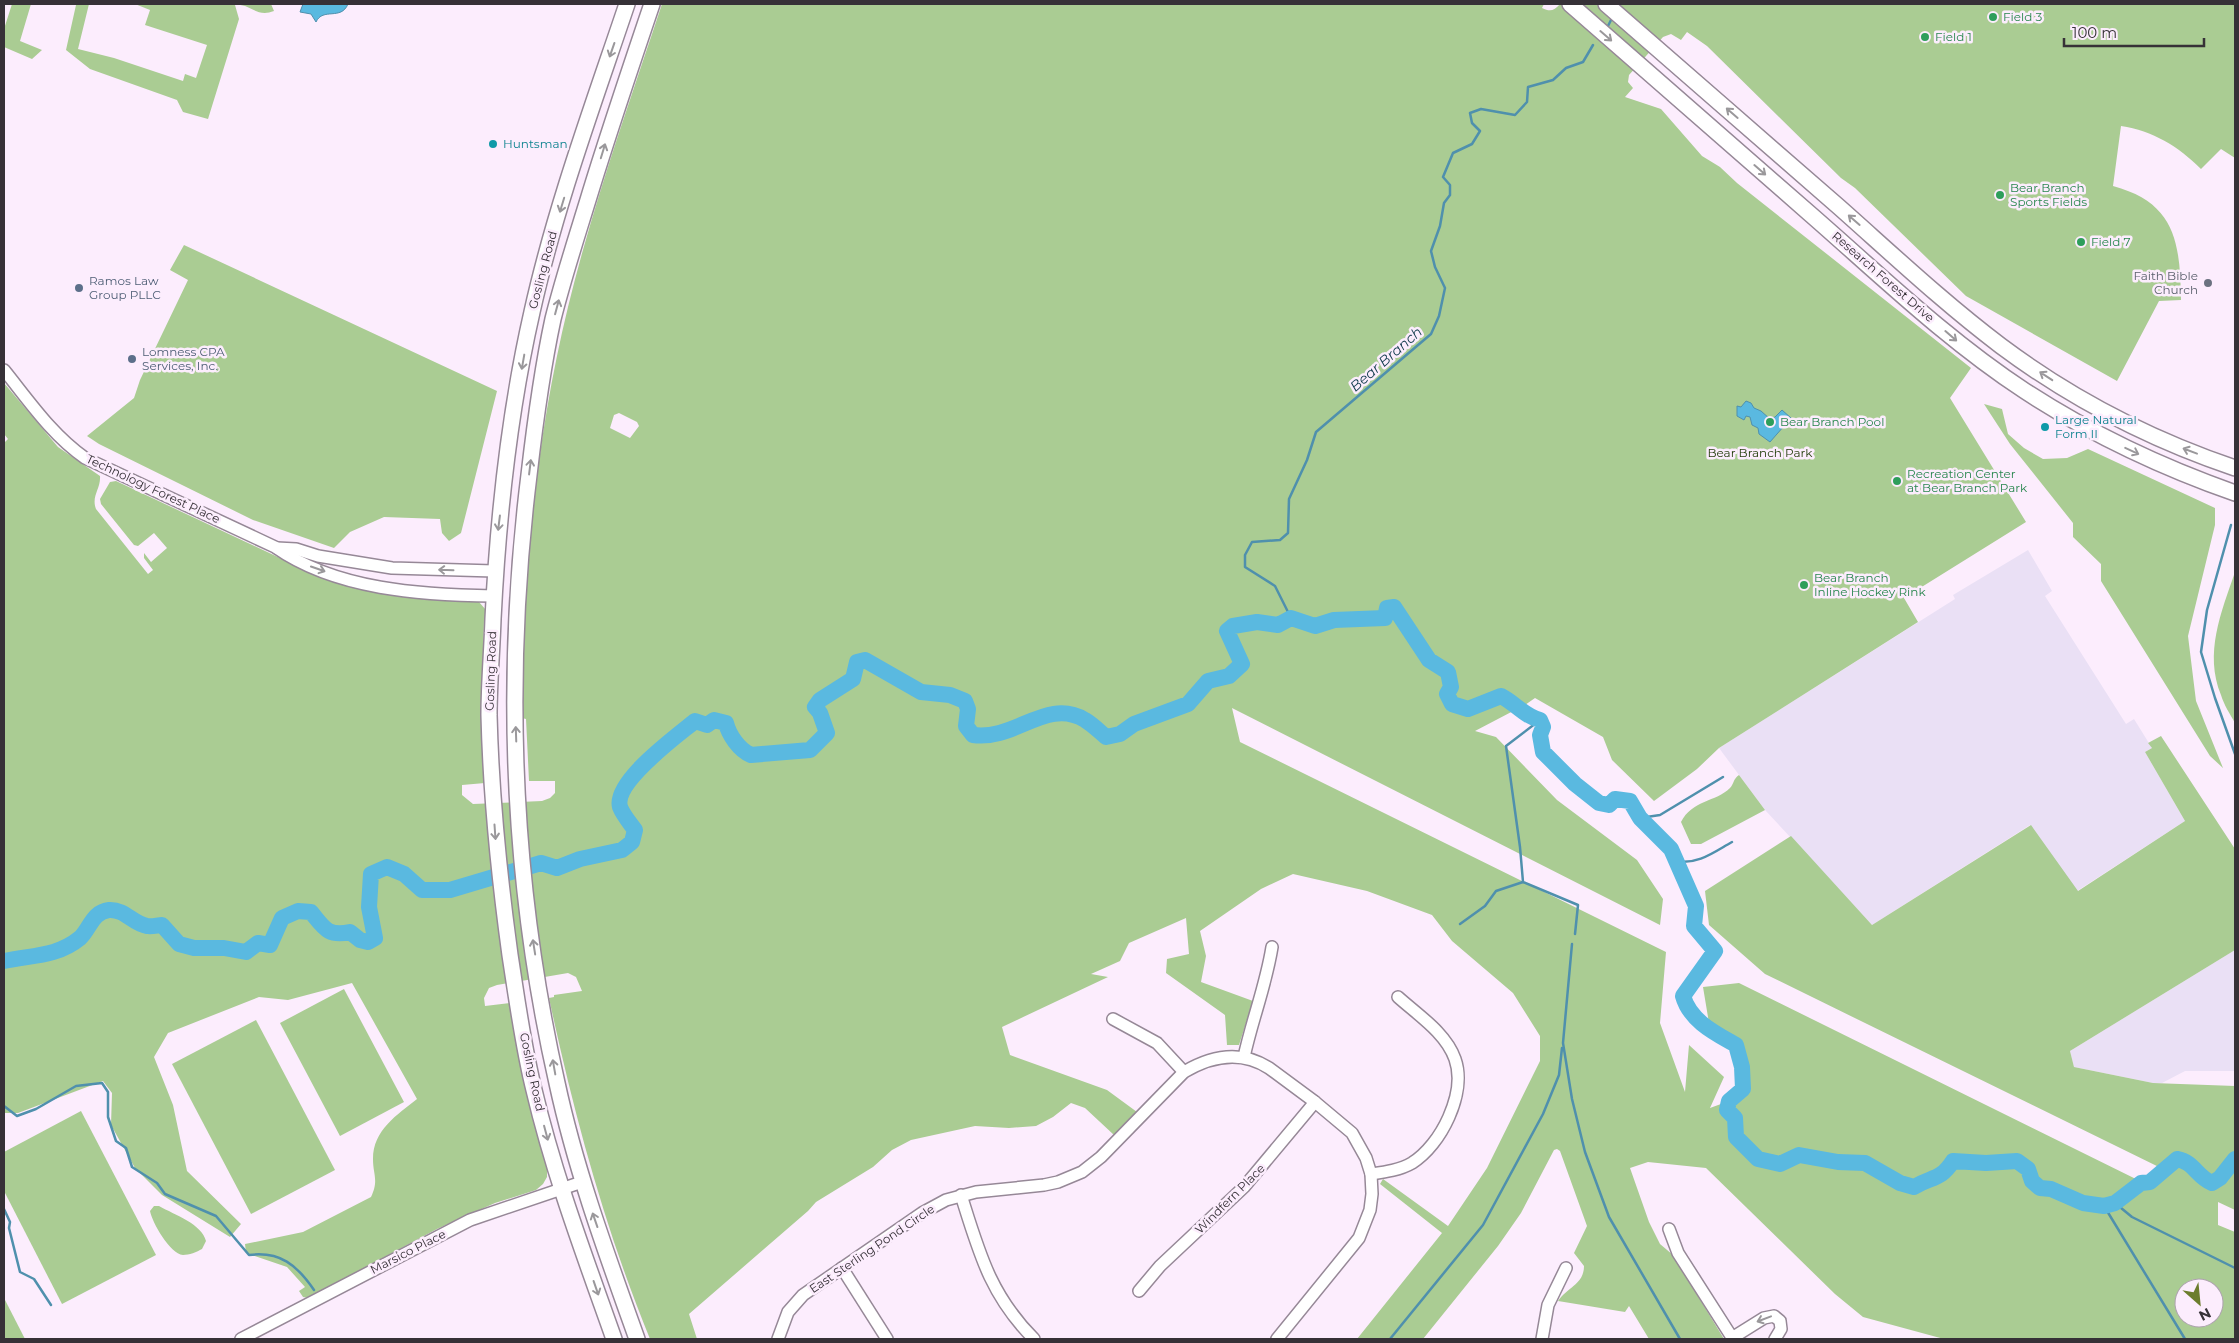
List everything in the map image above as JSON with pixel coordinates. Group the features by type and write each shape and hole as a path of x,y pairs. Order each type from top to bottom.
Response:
{"main road":[{"name":"Gosling Road","path":"614,1339 561,1189 534,1089 517,1000 501,892 492,784 489,712 494,571 512,421 531,314 549,246 627,4"},
{"name":"Gosling Road","path":"637,1339 582,1182 557,1082 541,995 525,889 517,782 514,647 517,595 534,434 553,320 569,261 612,122 652,4"},
{"name":"Research Forest Drive","path":"1570,4 1952,337 1988,364 2024,390 2108,440 2162,465 2235,493"},
{"name":"Research Forest Drive","path":"1606,4 1932,289 2002,346 2073,394 2118,419 2171,443 2235,468"}],"street":[{"name":"Technology Forest Place","path":"4,370 54,432 69,447 85,458 275,548 292,559 316,569 382,588 442,595 494,596"},
{"name":"Technology Forest Place","path":"275,548 296,549 318,556 392,568 494,571"},
{"path":"1272,947 1267,976 1250,1026 1244,1057 1258,1061 1269,1068 1315,1102 1352,1133 1360,1145 1371,1174 1372,1194 1370,1210 1359,1238 1277,1339"},
{"path":"1371,1174 1398,1169 1410,1164 1431,1147 1453,1110 1458,1085 1455,1058 1449,1046 1437,1032 1398,997"},
{"path":"1113,1019 1157,1043 1184,1072"},
{"name":"East Sterling Pond Circle","path":"778,1339 781,1327 795,1304 814,1287 932,1206 961,1195 994,1189 1058,1182 1082,1172 1101,1157 1184,1072 1198,1064 1215,1058 1244,1057"},
{"name":"Windfern Place","path":"1139,1291 1160,1266 1244,1187 1315,1102"},
{"name":"Marsico Place","path":"240,1339 470,1220 582,1182"},
{"path":"961,1195 989,1279 1008,1310 1034,1339"},
{"path":"1669,1229 1678,1253 1732,1339 1764,1318 1774,1316 1780,1321 1781,1330 1775,1339"},
{"path":"842,1268 887,1339"},
{"path":"1542,1339 1548,1304 1566,1268"}],"shaded area":[{"path":"2028,550 2052,591 2045,596 2126,724 2134,719 2152,748 2145,752 2185,821 2077,891 2030,825 1872,925 1765,810 1719,748 1955,599 1953,595"},
{"path":"2235,950 2235,1071 2185,1071 2162,1083 2153,1083 2074,1067 2070,1051"}],"green space":[{"path":"12,4 31,4 20,41 42,50 32,59 4,47 4,29"},
{"path":"73,4 89,4 78,49 114,58 183,81 185,74 196,78 207,45 145,25 150,10 135,4 271,4 274,11 262,13 245,6 235,5 239,19 208,119 183,112 177,100 90,69 66,50 76,5"},
{"name":"Bear Branch Park","path":"662,4 1544,4 1542,8 1550,10 1560,4 2235,4 2235,158 2221,149 2201,169 2183,153 2164,141 2133,128 2121,126 2113,186 2134,193 2150,203 2162,215 2170,228 2176,243 2179,261 2181,300 2159,301 2117,381 1966,296 1855,188 1841,178 1707,46 1687,32 1681,40 1671,34 1663,37 1629,75 1628,82 1633,88 1625,97 1661,109 1702,156 1720,167 1737,183 1971,368 1950,398 2026,522 1904,598 1918,622 1719,748 1697,769 1654,801 1612,760 1603,737 1535,698 1525,705 1522,702 1516,707 1517,709 1475,731 1496,737 1557,800 1637,860 1663,899 1660,925 1232,708 1240,742 1666,952 1660,1023 1685,1092 1689,1045 1724,1077 1710,1108 1748,1094 1745,1058 1709,1023 1703,987 1739,983 2146,1184 2165,1170 1765,974 1709,925 1705,891 1791,836 1872,925 2031,825 2078,891 2185,821 2145,752 2152,748 2148,743 2161,736 2235,849 2235,950 2070,1051 2074,1067 2153,1083 2235,1086 2235,1210 2218,1202 2218,1225 2235,1232 2235,1339 1944,1339 1863,1317 1835,1294 1706,1168 1648,1162 1630,1168 1649,1222 1660,1244 1673,1255 1724,1339 1649,1339 1629,1306 1625,1312 1558,1301 1578,1281 1583,1272 1584,1266 1574,1253 1587,1226 1560,1151 1557,1149 1554,1150 1521,1213 1498,1246 1423,1339 1357,1339 1442,1233 1380,1184 1383,1179 1448,1226 1487,1168 1540,1061 1540,1036 1513,993 1452,941 1432,915 1367,891 1293,874 1261,889 1200,931 1206,956 1201,982 1253,1001 1239,1045 1227,1045 1225,1015 1166,973 1167,959 1189,954 1186,918 1129,943 1120,961 1091,974 1108,977 1002,1027 1010,1055 1107,1090 1137,1112 1114,1135 1085,1108 1071,1103 1053,1117 1036,1126 1009,1128 975,1126 911,1140 892,1150 873,1167 816,1202 689,1314 697,1339 650,1339 619,1256 580,1128 549,998 554,997 554,995 582,991 576,977 568,973 497,985 489,988 484,998 485,1006 510,1003 522,1068 547,1166 547,1177 543,1184 536,1190 495,1203 437,1229 308,1298 303,1297 299,1291 305,1287 287,1267 246,1253 245,1244 303,1232 371,1197 375,1186 373,1159 377,1140 388,1124 417,1099 352,983 288,1000 259,997 168,1033 154,1057 173,1105 187,1171 241,1224 230,1237 162,1195 135,1168 111,1125 112,1093 103,1081 18,1113 4,1113 4,443 8,439 4,434 4,383 58,447 100,476 95,496 96,509 148,574 153,570 144,558 144,553 151,562 167,548 154,533 138,546 134,545 101,504 100,499 110,482 116,481 299,567 381,592 418,598 479,602 486,610 487,617 484,619 482,727 485,783 462,785 462,795 473,804 542,801 550,798 555,793 555,781 529,781 526,719 522,718 525,614 533,511 547,409 568,307 600,192","holes":["619,413 637,422 639,426 630,438 610,428 614,415"]},
{"path":"184,245 497,391 461,533 449,541 442,533 440,519 384,517 350,532 334,548 253,520 99,444 87,436 134,398 140,380 188,280 170,270"},
{"path":"1984,404 2002,409 2008,434 2024,448 2043,459 2067,458 2088,449 2215,508 2215,525 2188,636 2196,701 2223,768 2210,756 2101,581 2101,564 2073,537 2073,523 2010,444"},
{"path":"2235,572 2235,723 2222,699 2216,679 2214,648 2220,618"},
{"path":"1739,775 1765,810 1701,844 1691,844 1681,822 1691,809 1724,793"},
{"path":"344,989 404,1102 340,1136 280,1023"},
{"path":"256,1020 335,1170 251,1214 172,1064"},
{"path":"81,1111 156,1255 62,1304 4,1191 4,1152"},
{"path":"154,1206 159,1206 194,1225 206,1241 202,1249 183,1255 167,1244 150,1211"},
{"path":"4,1298 25,1339 4,1339"}],"water":[{"path":"303,4 348,4 341,12 323,15 316,22 311,14 300,12"},
{"name":"Bear Branch Pool","path":"1746,401 1770,419 1782,410 1791,418 1770,442 1759,434 1758,428 1752,425 1750,417 1746,416 1744,420 1737,416 1737,406 1741,407"}],"waterway":[{"name":"Bear Branch","path":"1608,26 1611,20"},
{"name":"Bear Branch","path":"1291,618 1275,586 1245,567 1245,555 1252,542 1280,540 1288,533 1289,499 1307,460 1316,432 1431,334 1439,316 1445,288 1435,267 1431,251 1440,226 1444,203 1450,195 1450,185 1443,177 1453,153 1472,144 1480,131 1472,123 1470,113 1481,109 1515,115 1527,102 1528,87 1553,80 1566,68 1583,62 1593,45"},
{"path":"2231,525 2207,610 2201,652 2235,754"},
{"path":"4,961 62,949 80,938 95,917 103,911 109,910 120,912 142,925 162,925 179,944 194,948 224,948 246,952 258,943 270,945 282,918 298,911 311,912 323,927 331,932 350,932 360,940 368,942 375,938 369,907 371,874 387,867 404,874 422,890 450,890 541,863 557,868 580,859 622,850 632,842 635,830 620,807 620,797 626,785 648,760 695,721 707,725 714,720 726,723 735,742 742,750 751,755 810,750 827,733 820,713 815,707 820,700 853,679 857,662 865,660 921,692 950,695 965,701 968,709 966,726 973,735 1003,732 1057,713 1071,714 1085,720 1106,737 1120,734 1134,724 1188,704 1208,681 1229,676 1242,664 1227,631 1233,626 1257,622 1278,625 1291,618 1315,626 1334,620 1385,618 1387,608 1394,607 1429,660 1448,672 1451,687 1447,694 1452,704 1468,709 1501,696 1529,716 1540,720 1543,727 1540,735 1543,752 1575,784 1599,803 1609,805 1615,799 1630,801 1640,818 1671,849 1696,906 1694,926 1715,951 1683,996 1686,1005 1697,1019 1712,1031 1736,1045 1742,1067 1743,1089 1729,1101 1727,1110 1735,1118 1736,1137 1758,1159 1780,1164 1799,1155 1838,1162 1865,1163 1900,1183 1914,1187 1940,1175 1953,1161 1986,1163 2017,1161 2028,1169 2032,1181 2040,1188 2051,1189 2083,1203 2104,1206 2115,1203 2141,1183 2150,1182 2177,1159 2188,1163 2212,1183 2220,1178 2235,1159"},
{"path":"1540,720 1506,746 1523,882 1578,905 1575,934"},
{"path":"1640,818 1660,815 1723,777"},
{"path":"1676,861 1684,862 1699,859 1732,842"},
{"path":"1460,924 1485,906 1496,891 1523,882"},
{"path":"1572,944 1563,1043 1572,1099 1585,1152 1609,1217 1680,1339"},
{"path":"1390,1339 1483,1225 1543,1114 1559,1075 1562,1048"},
{"path":"4,1106 17,1116 36,1109 76,1086 102,1083 108,1092 108,1117 116,1141 126,1148 132,1167 157,1183 165,1194 216,1216 249,1255 270,1255 287,1262 301,1273 314,1290"},
{"path":"2115,1203 2132,1217 2235,1268"},
{"path":"2104,1206 2185,1339"},
{"path":"4,1209 10,1222 9,1228 20,1272 34,1279 51,1305"}],"place":[{"name":"Field 3","path":"1993,17"},
{"name":"Field 1","path":"1925,37"},
{"name":"Huntsman","path":"493,144"},
{"name":"Bear Branch Sports Fields","path":"2000,195"},
{"name":"Field 7","path":"2081,242"},
{"name":"Faith Bible Church","path":"2208,283"},
{"name":"Ramos Law Group PLLC","path":"79,288"},
{"name":"Lomness CPA Services, Inc.","path":"132,359"},
{"name":"Bear Branch Pool","path":"1770,422"},
{"name":"Large Natural Form II","path":"2045,427"},
{"name":"Recreation Center at Bear Branch Park","path":"1897,481"},
{"name":"Bear Branch Inline Hockey Rink","path":"1804,585"}]}
